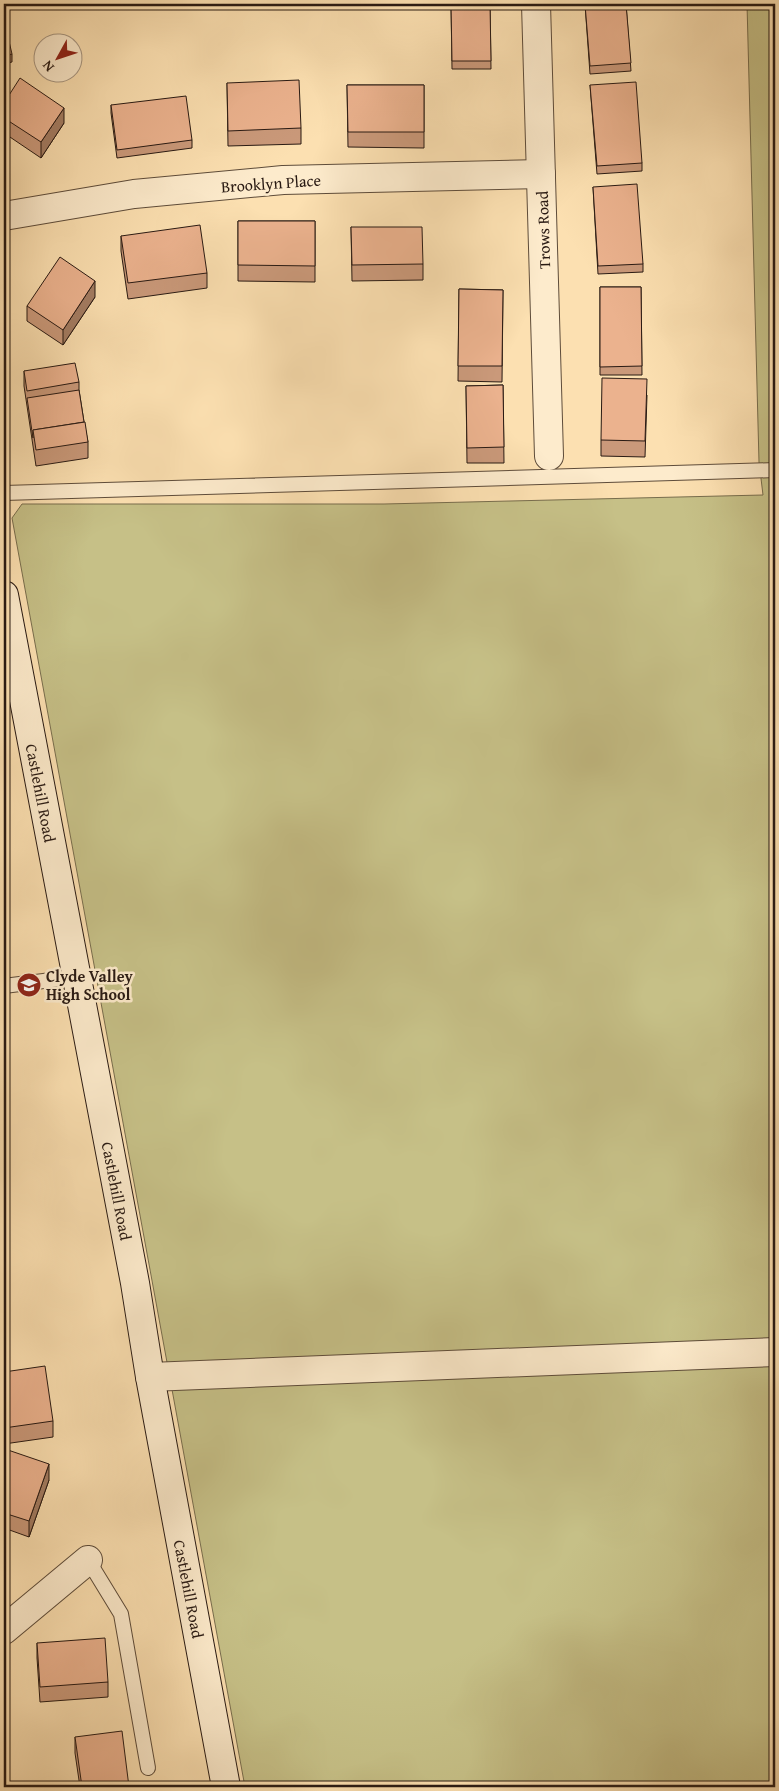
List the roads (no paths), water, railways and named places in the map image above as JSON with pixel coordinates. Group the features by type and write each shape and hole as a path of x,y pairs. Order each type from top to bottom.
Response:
{"street":[{"name":"Trows Road","path":"536,4 549,456"},
{"name":"Brooklyn Place","path":"4,216 134,194 283,180 541,174"},
{"name":"Castlehill Road","path":"4,595 75,977 133,1274 150,1377 226,1787"},
{"path":"150,1377 775,1352"},
{"path":"4,1630 88,1560"}],"lane":[{"path":"4,493 775,470"},
{"path":"4,986 75,977"},
{"path":"88,1560 121,1614 148,1768"}],"place":[{"name":"Clyde Valley High School","path":"29,985"}]}
